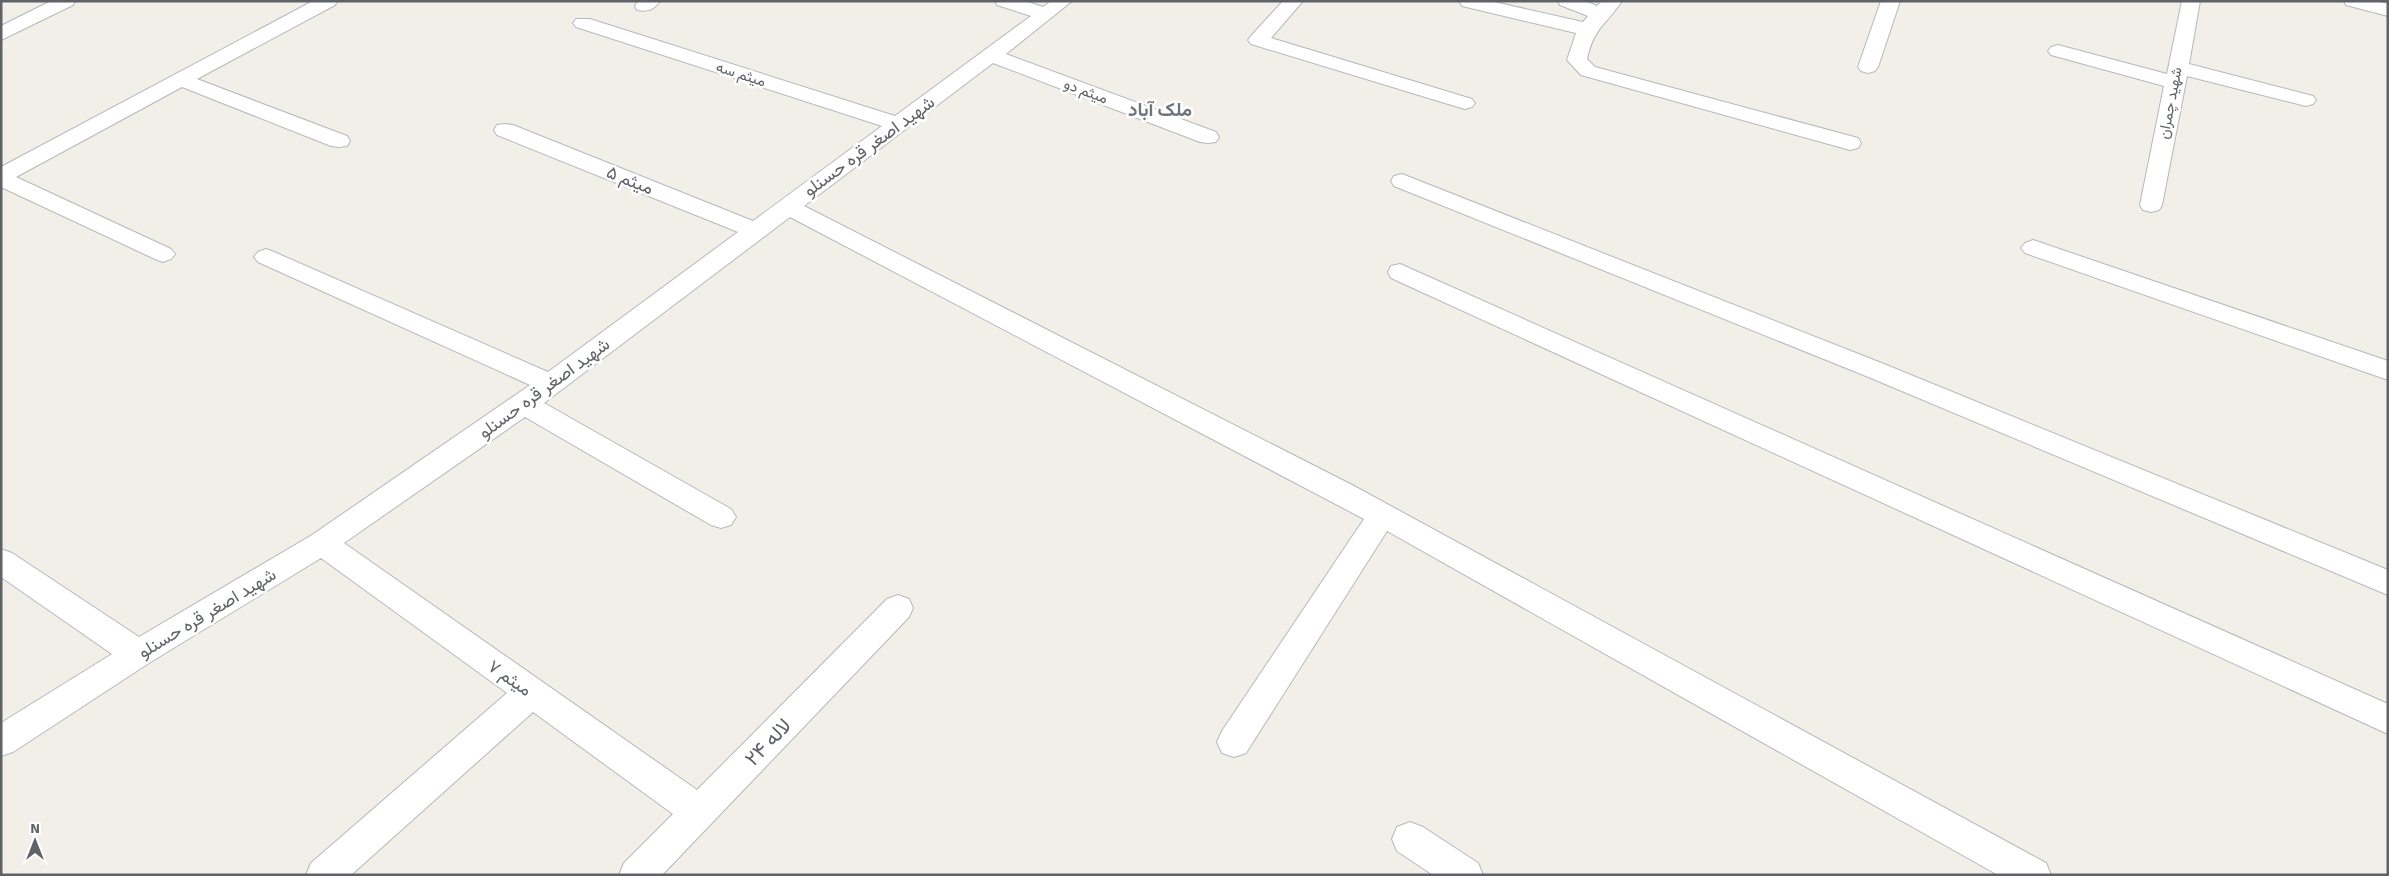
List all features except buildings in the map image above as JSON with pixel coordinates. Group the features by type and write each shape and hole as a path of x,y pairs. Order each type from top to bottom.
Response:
{"street":[{"path":"1,34 66,1"},
{"path":"1,177 328,1"},
{"path":"1004,1 1055,8"},
{"path":"1294,1 1258,40 1465,103"},
{"path":"1567,1 1606,8"},
{"path":"1868,67 1891,1"},
{"name":"شهید چمران","path":"2151,205 2191,1"},
{"path":"2352,1 2388,10"},
{"path":"1469,2 1586,29"},
{"name":"شهید اصغر قره حسنلو","path":"1,741 138,654 322,543 524,404 1055,8"},
{"path":"1606,8 1586,29 1577,60 1588,70 1850,143"},
{"name":"میثم سه","path":"583,23 899,124"},
{"path":"2058,52 2306,100"},
{"name":"میثم دو","path":"991,55 1208,137"},
{"path":"181,80 339,141"},
{"name":"میثم ۵","path":"505,130 756,230"},
{"path":"1,177 163,254"},
{"path":"1402,181 1875,370 2388,583"},
{"path":"788,206 1382,515 2033,875"},
{"path":"2033,248 2388,371"},
{"path":"266,257 551,384"},
{"path":"1400,272 2388,720"},
{"path":"524,404 721,517"},
{"path":"1234,742 1382,515"},
{"name":"میثم ۷","path":"322,543 699,812"},
{"path":"1,561 138,654"},
{"name":"لاله ۲۴","path":"636,875 898,608"},
{"path":"324,875 532,693"},
{"path":"1410,839 1465,875"}],"district":[{"name":"ملک آباد","path":"1160,109"}]}
